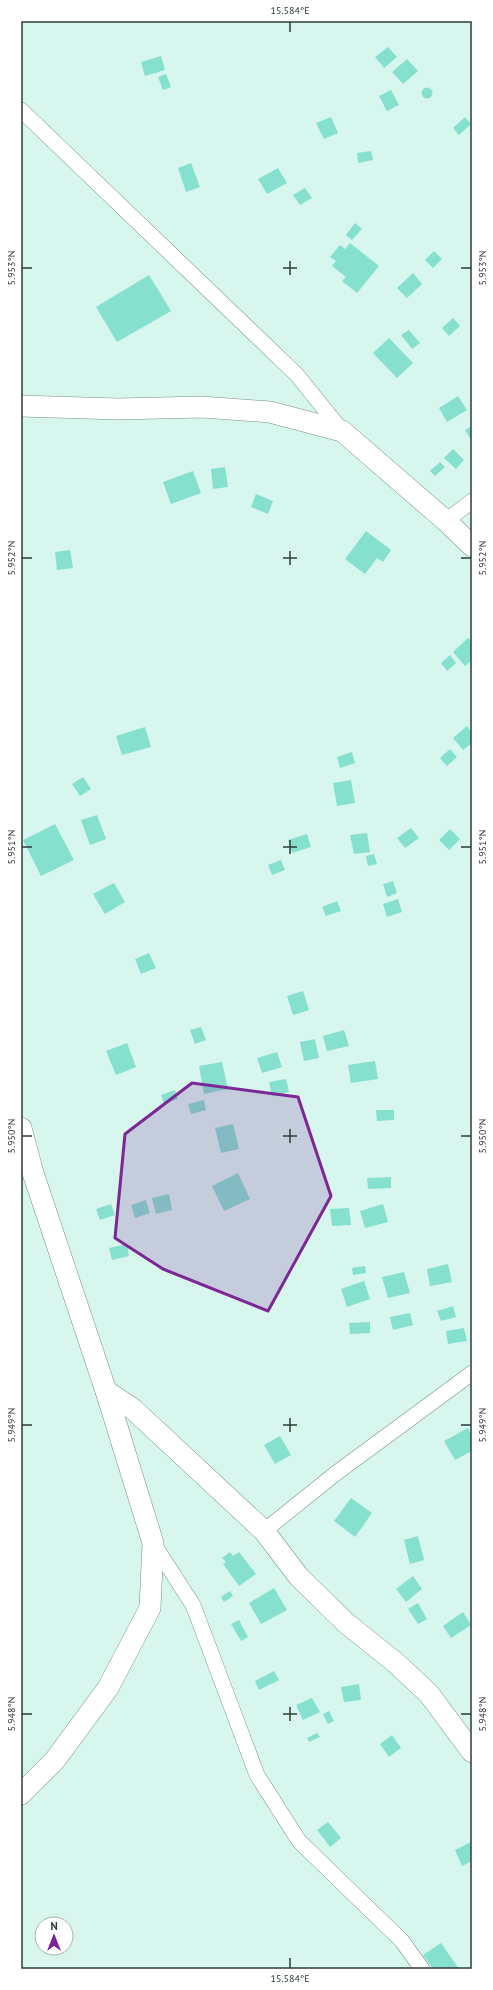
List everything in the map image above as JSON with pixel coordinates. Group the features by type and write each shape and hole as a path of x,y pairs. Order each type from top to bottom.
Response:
{"street":[{"path":"21,110 296,375 342,431 446,521 472,546"},
{"path":"21,406 118,409 202,407 270,412 342,431"},
{"path":"446,521 472,501"},
{"path":"21,1128 33,1173 106,1391 153,1543 193,1604 257,1775 299,1841 402,1941 422,1969"},
{"path":"264,1531 335,1474 472,1373"},
{"path":"106,1391 133,1409 264,1531 299,1577 346,1623 396,1663 429,1694 472,1752"},
{"path":"21,1794 55,1760 108,1688 126,1655 150,1608 153,1543"}],"highlighted area":[{"path":"192,1083 298,1097 331,1196 268,1311 163,1269 115,1238 125,1134"}],"building":[{"path":"388,47 397,57 384,68 375,57"},
{"path":"161,56 165,70 145,76 141,62"},
{"path":"407,59 418,71 403,84 392,72"},
{"path":"166,74 171,87 163,90 158,77"},
{"path":"427,87 431,89 433,93 431,97 427,99 423,97 421,93 423,89"},
{"path":"391,90 399,105 387,111 379,96"},
{"path":"331,117 338,133 324,139 316,123"},
{"path":"465,117 471,124 459,135 453,128"},
{"path":"371,151 373,160 358,163 357,153"},
{"path":"191,163 200,187 186,192 178,168"},
{"path":"278,168 287,183 267,194 258,179"},
{"path":"305,188 312,198 300,205 293,195"},
{"path":"355,223 362,229 352,240 346,235"},
{"path":"350,243 379,266 357,293 342,281 346,277 332,266 336,261 330,257 340,245 345,249"},
{"path":"434,251 442,259 433,268 425,260"},
{"path":"413,273 422,284 407,298 397,288"},
{"path":"149,275 171,311 117,342 96,307"},
{"path":"453,318 460,326 449,336 442,328"},
{"path":"409,330 420,343 412,349 401,335"},
{"path":"389,338 413,363 397,378 373,353"},
{"path":"458,396 467,410 447,422 439,408"},
{"path":"472,426 472,441 465,430"},
{"path":"453,449 464,460 456,469 444,458"},
{"path":"440,462 445,467 435,476 430,471"},
{"path":"225,467 228,487 213,489 211,469"},
{"path":"193,471 201,493 171,504 163,482"},
{"path":"256,494 273,501 268,514 251,507"},
{"path":"366,531 391,550 383,562 377,558 365,574 345,559"},
{"path":"70,550 73,568 57,570 55,552"},
{"path":"468,638 472,642 472,660 465,666 453,652"},
{"path":"450,655 456,663 447,671 441,663"},
{"path":"467,726 472,733 472,743 463,750 453,738"},
{"path":"145,727 151,747 122,755 116,736"},
{"path":"450,749 457,757 447,766 440,758"},
{"path":"352,752 355,763 340,768 337,757"},
{"path":"83,777 91,789 80,796 72,784"},
{"path":"351,780 355,803 337,806 333,783"},
{"path":"97,815 106,839 90,845 81,820"},
{"path":"55,824 74,860 41,876 23,840"},
{"path":"411,828 419,838 405,848 397,838"},
{"path":"450,829 460,839 449,850 439,840"},
{"path":"367,833 370,852 354,854 350,835"},
{"path":"307,834 311,847 292,853 288,840"},
{"path":"374,854 377,864 368,866 366,856"},
{"path":"281,860 285,870 272,875 268,865"},
{"path":"393,881 397,893 387,897 383,884"},
{"path":"114,883 125,902 105,914 93,894"},
{"path":"398,899 402,912 387,917 383,904"},
{"path":"337,901 341,911 326,916 322,907"},
{"path":"149,953 156,968 141,974 135,959"},
{"path":"303,991 309,1010 293,1015 287,996"},
{"path":"201,1027 206,1040 195,1044 190,1030"},
{"path":"344,1030 349,1046 327,1051 323,1036"},
{"path":"315,1039 319,1058 304,1061 300,1042"},
{"path":"127,1043 136,1067 116,1075 106,1051"},
{"path":"277,1052 282,1067 262,1073 257,1058"},
{"path":"375,1061 378,1079 351,1083 348,1065"},
{"path":"222,1062 228,1089 204,1094 199,1066"},
{"path":"286,1079 289,1092 272,1096 269,1082"},
{"path":"175,1090 178,1099 164,1104 161,1095"},
{"path":"204,1100 206,1110 191,1114 188,1104"},
{"path":"376,1110 394,1110 394,1120 377,1121"},
{"path":"233,1124 239,1149 221,1153 215,1128"},
{"path":"238,1173 250,1199 224,1211 212,1186"},
{"path":"391,1177 391,1188 368,1189 367,1178"},
{"path":"169,1194 172,1210 156,1214 152,1198"},
{"path":"146,1200 150,1213 135,1218 131,1205"},
{"path":"111,1204 115,1215 100,1220 96,1209"},
{"path":"383,1204 388,1222 365,1228 360,1211"},
{"path":"349,1208 351,1225 332,1226 330,1209"},
{"path":"127,1244 129,1256 112,1260 109,1248"},
{"path":"448,1264 452,1282 430,1286 427,1269"},
{"path":"365,1266 366,1273 353,1275 352,1268"},
{"path":"404,1272 410,1293 388,1298 382,1277"},
{"path":"364,1281 370,1299 347,1307 341,1289"},
{"path":"453,1306 456,1317 441,1321 437,1311"},
{"path":"410,1313 413,1325 393,1330 390,1317"},
{"path":"370,1322 370,1333 350,1334 349,1323"},
{"path":"464,1328 467,1341 448,1344 446,1331"},
{"path":"468,1428 472,1436 472,1451 455,1460 444,1441"},
{"path":"280,1436 291,1455 275,1464 264,1445"},
{"path":"351,1498 372,1513 355,1537 334,1521"},
{"path":"418,1536 424,1560 410,1564 404,1540"},
{"path":"230,1552 233,1556 239,1552 256,1574 239,1586 223,1564 226,1562 222,1558"},
{"path":"413,1576 422,1589 406,1602 396,1589"},
{"path":"274,1588 287,1610 261,1624 249,1603"},
{"path":"230,1591 233,1596 224,1602 221,1597"},
{"path":"418,1603 427,1619 418,1624 408,1609"},
{"path":"463,1612 471,1625 451,1638 443,1626"},
{"path":"239,1620 248,1637 241,1641 231,1624"},
{"path":"274,1671 279,1680 259,1690 255,1681"},
{"path":"359,1684 361,1700 344,1702 341,1687"},
{"path":"312,1698 320,1712 303,1720 296,1705"},
{"path":"329,1711 334,1721 328,1724 323,1714"},
{"path":"317,1733 320,1737 309,1742 307,1738"},
{"path":"392,1735 401,1748 389,1757 380,1744"},
{"path":"328,1822 341,1838 330,1847 317,1830"},
{"path":"471,1842 472,1861 462,1866 455,1850"},
{"path":"441,1943 459,1969 433,1969 423,1955"}]}
